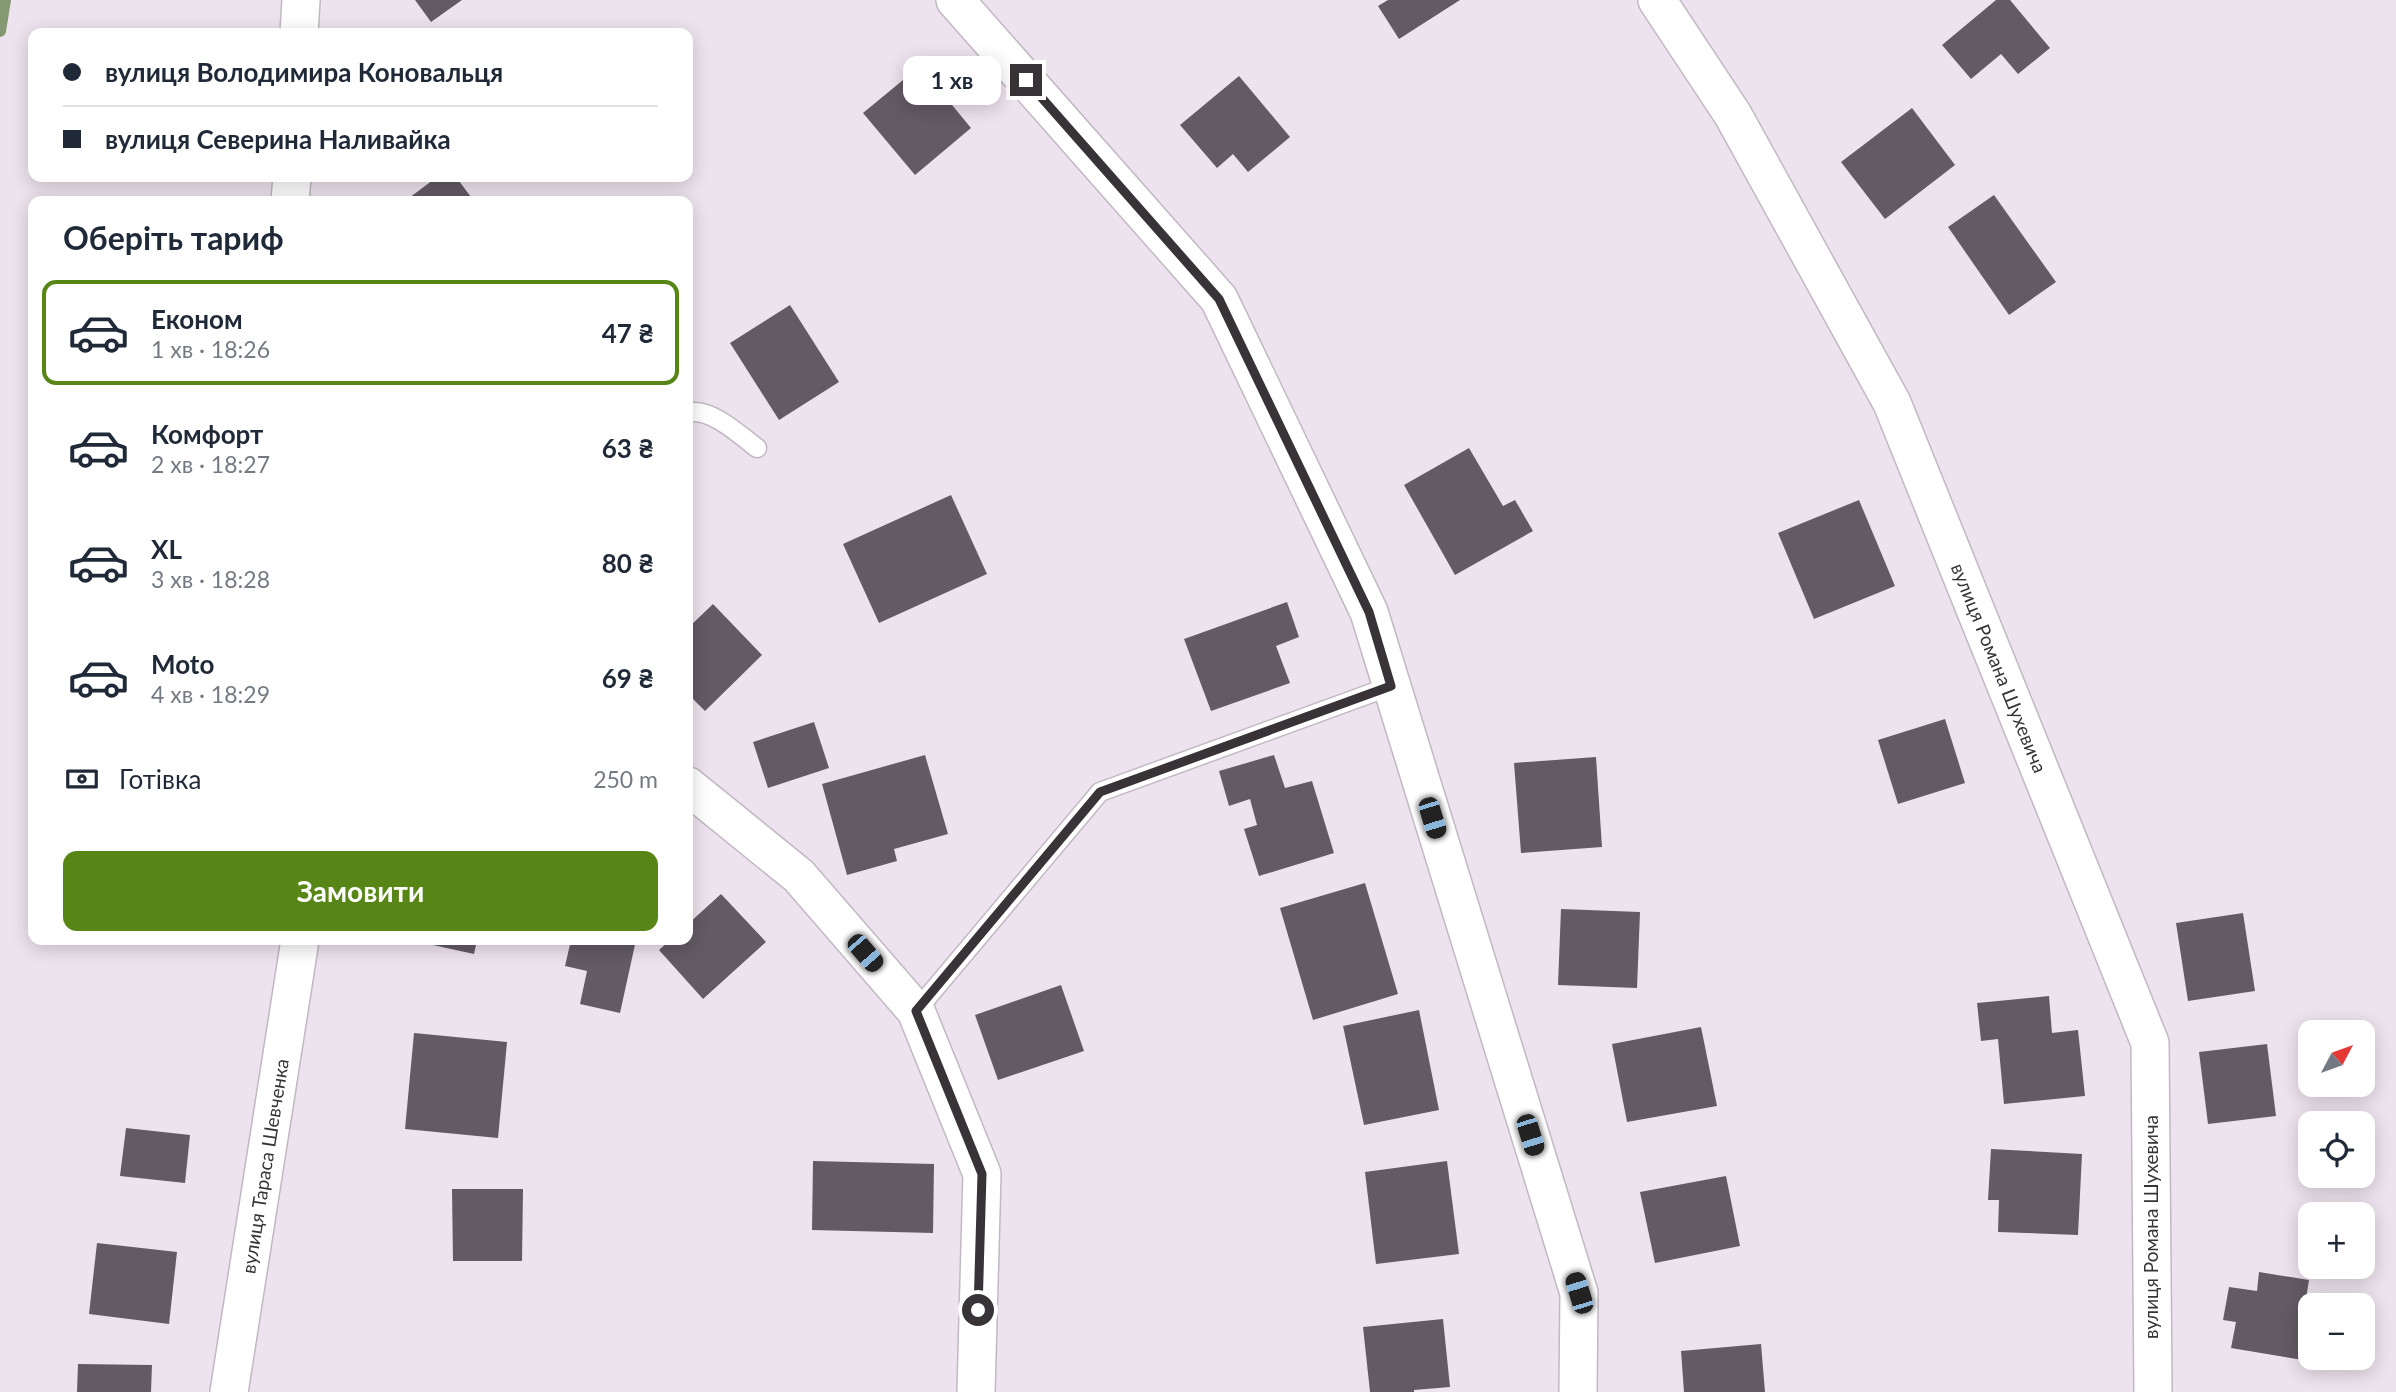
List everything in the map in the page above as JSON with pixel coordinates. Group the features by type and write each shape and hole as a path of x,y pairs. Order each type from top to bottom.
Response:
{"street":[{"path":"299,28 301,0"},
{"path":"955,0 1219,299 1369,612 1579,1293 1578,1392"},
{"name":"вулиця Романа Шухевича","path":"1657,0 1733,115 1892,403 2150,1043 2153,1392"},
{"path":"693,790 799,876 916,1011 982,1174 976,1392"},
{"name":"вулиця Тараса Шевченка","path":"235,1390 299,945"}],"lane":[{"path":"693,411 723,422 757,448"},
{"path":"916,1011 1100,792 1391,686"}],"building":[{"path":"415,0 462,0 431,22"},
{"path":"1388,0 1460,0 1399,39 1378,6"},
{"path":"1996,0 2010,0 2050,48 2018,74 2001,54 1971,79 1942,45"},
{"path":"920,66 971,128 915,175 863,113"},
{"path":"1239,76 1290,137 1248,172 1233,154 1217,168 1180,125"},
{"path":"1912,108 1955,165 1885,219 1841,162"},
{"path":"430,182 460,182 470,196 412,196"},
{"path":"1994,195 2056,282 2009,315 1948,227"},
{"path":"790,305 839,382 779,420 730,343"},
{"path":"1469,448 1503,506 1515,500 1533,531 1455,575 1404,485"},
{"path":"951,495 987,574 879,623 843,544"},
{"path":"1859,500 1895,586 1814,619 1778,533"},
{"path":"1287,602 1299,637 1276,646 1290,683 1211,711 1184,639"},
{"path":"713,604 762,655 705,711 693,699 693,623"},
{"path":"1945,719 1965,783 1898,804 1878,740"},
{"path":"814,722 829,768 768,788 753,742"},
{"path":"925,755 948,834 894,849 897,861 847,875 822,784"},
{"path":"1274,755 1285,788 1312,781 1334,853 1259,876 1244,829 1257,825 1250,799 1229,806 1219,771"},
{"path":"1596,757 1602,847 1521,853 1514,763"},
{"path":"1365,883 1398,994 1313,1020 1280,908"},
{"path":"721,894 766,942 703,999 659,950 664,945 693,945 693,919"},
{"path":"1561,909 1640,912 1637,988 1558,985"},
{"path":"2243,913 2255,991 2188,1001 2176,923"},
{"path":"433,945 476,945 474,954"},
{"path":"570,945 635,945 620,1013 580,1004 587,971 565,966"},
{"path":"1061,985 1084,1051 998,1080 975,1015"},
{"path":"2049,996 2052,1033 2078,1030 2085,1096 2004,1104 1998,1039 1981,1041 1977,1003"},
{"path":"1419,1010 1439,1110 1364,1125 1343,1026"},
{"path":"1701,1027 1717,1106 1627,1122 1612,1044"},
{"path":"414,1033 507,1042 498,1138 405,1129"},
{"path":"2267,1044 2276,1116 2208,1124 2199,1052"},
{"path":"126,1128 190,1135 185,1183 120,1176"},
{"path":"1991,1149 2082,1154 2078,1235 1998,1232 1999,1200 1988,1200"},
{"path":"813,1161 934,1164 933,1233 812,1230"},
{"path":"1447,1161 1459,1254 1376,1264 1365,1172"},
{"path":"1726,1176 1740,1246 1655,1263 1640,1192"},
{"path":"452,1189 523,1189 522,1261 453,1261"},
{"path":"97,1243 177,1252 169,1324 89,1314"},
{"path":"2259,1272 2309,1280 2307,1293 2298,1293 2298,1359 2231,1348 2236,1322 2223,1320 2229,1287 2257,1291"},
{"path":"1443,1319 1450,1387 1414,1392 1370,1392 1363,1327"},
{"path":"1761,1344 1765,1392 1684,1392 1681,1351"},
{"path":"78,1364 152,1365 151,1392 77,1392"}],"waterway":[{"path":"0,31 5,0"}],"route":[{"path":"978,1310 982,1174 916,1011 1100,792 1391,686 1369,612 1219,299 1026,80"}]}
